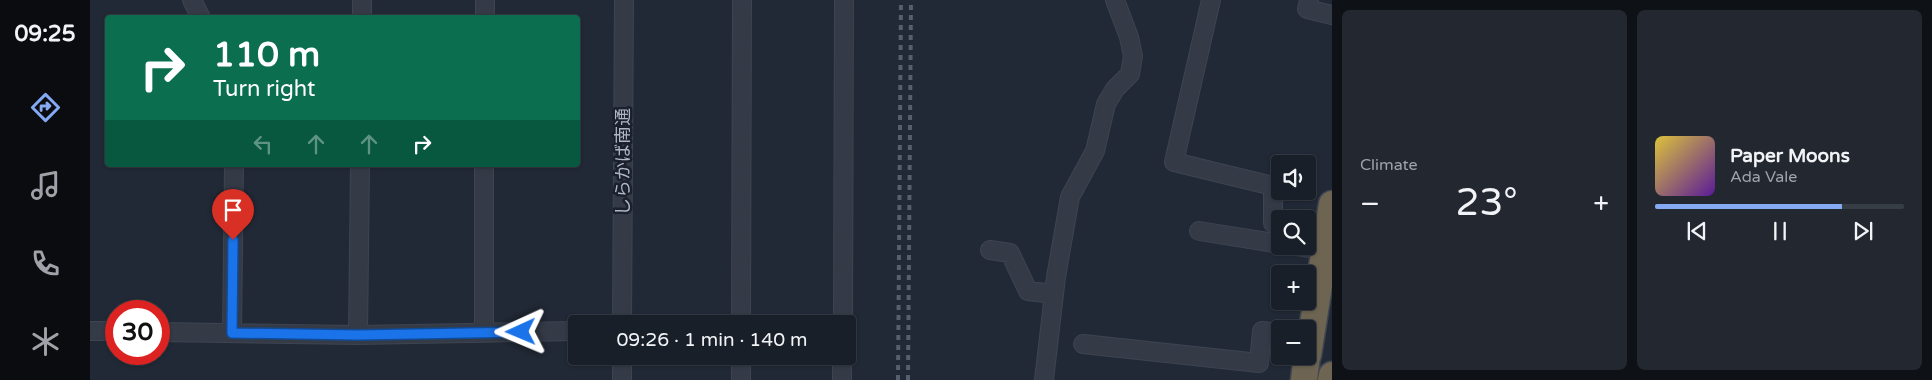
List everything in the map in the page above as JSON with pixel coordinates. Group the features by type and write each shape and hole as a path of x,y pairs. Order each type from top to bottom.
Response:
{"highway":[{"path":"1311,320 1319,238 1332,204"},
{"path":"1304,380 1306,365"},
{"path":"1331,380 1332,375"}],"street":[{"path":"192,0 200,15"},
{"path":"362,0 362,15"},
{"path":"484,15 485,0"},
{"name":"しらかば南通","path":"622,315 624,0"},
{"path":"741,315 742,0"},
{"path":"843,315 844,0"},
{"path":"1044,380 1054,294 1070,197 1095,151 1106,104 1115,89 1130,74 1133,56 1129,37 1115,0"},
{"path":"1212,0 1174,162 1273,186 1273,210"},
{"path":"1309,0 1307,9 1332,15"},
{"path":"232,333 234,167"},
{"path":"358,335 360,167"},
{"path":"484,167 484,333"},
{"path":"1199,231 1271,243"},
{"path":"990,250 1010,253 1028,291 1054,294"},
{"path":"90,331 105,331"},
{"path":"170,332 358,335 568,331"},
{"path":"1083,344 1259,363 1262,331 1271,332"},
{"path":"622,365 622,380"},
{"path":"741,365 741,380"},
{"path":"842,365 842,380"}],"railway":[{"path":"898,380 901,0"},
{"path":"908,380 911,0"}],"route":[{"path":"233,240 232,333 358,335 521,332"}]}
